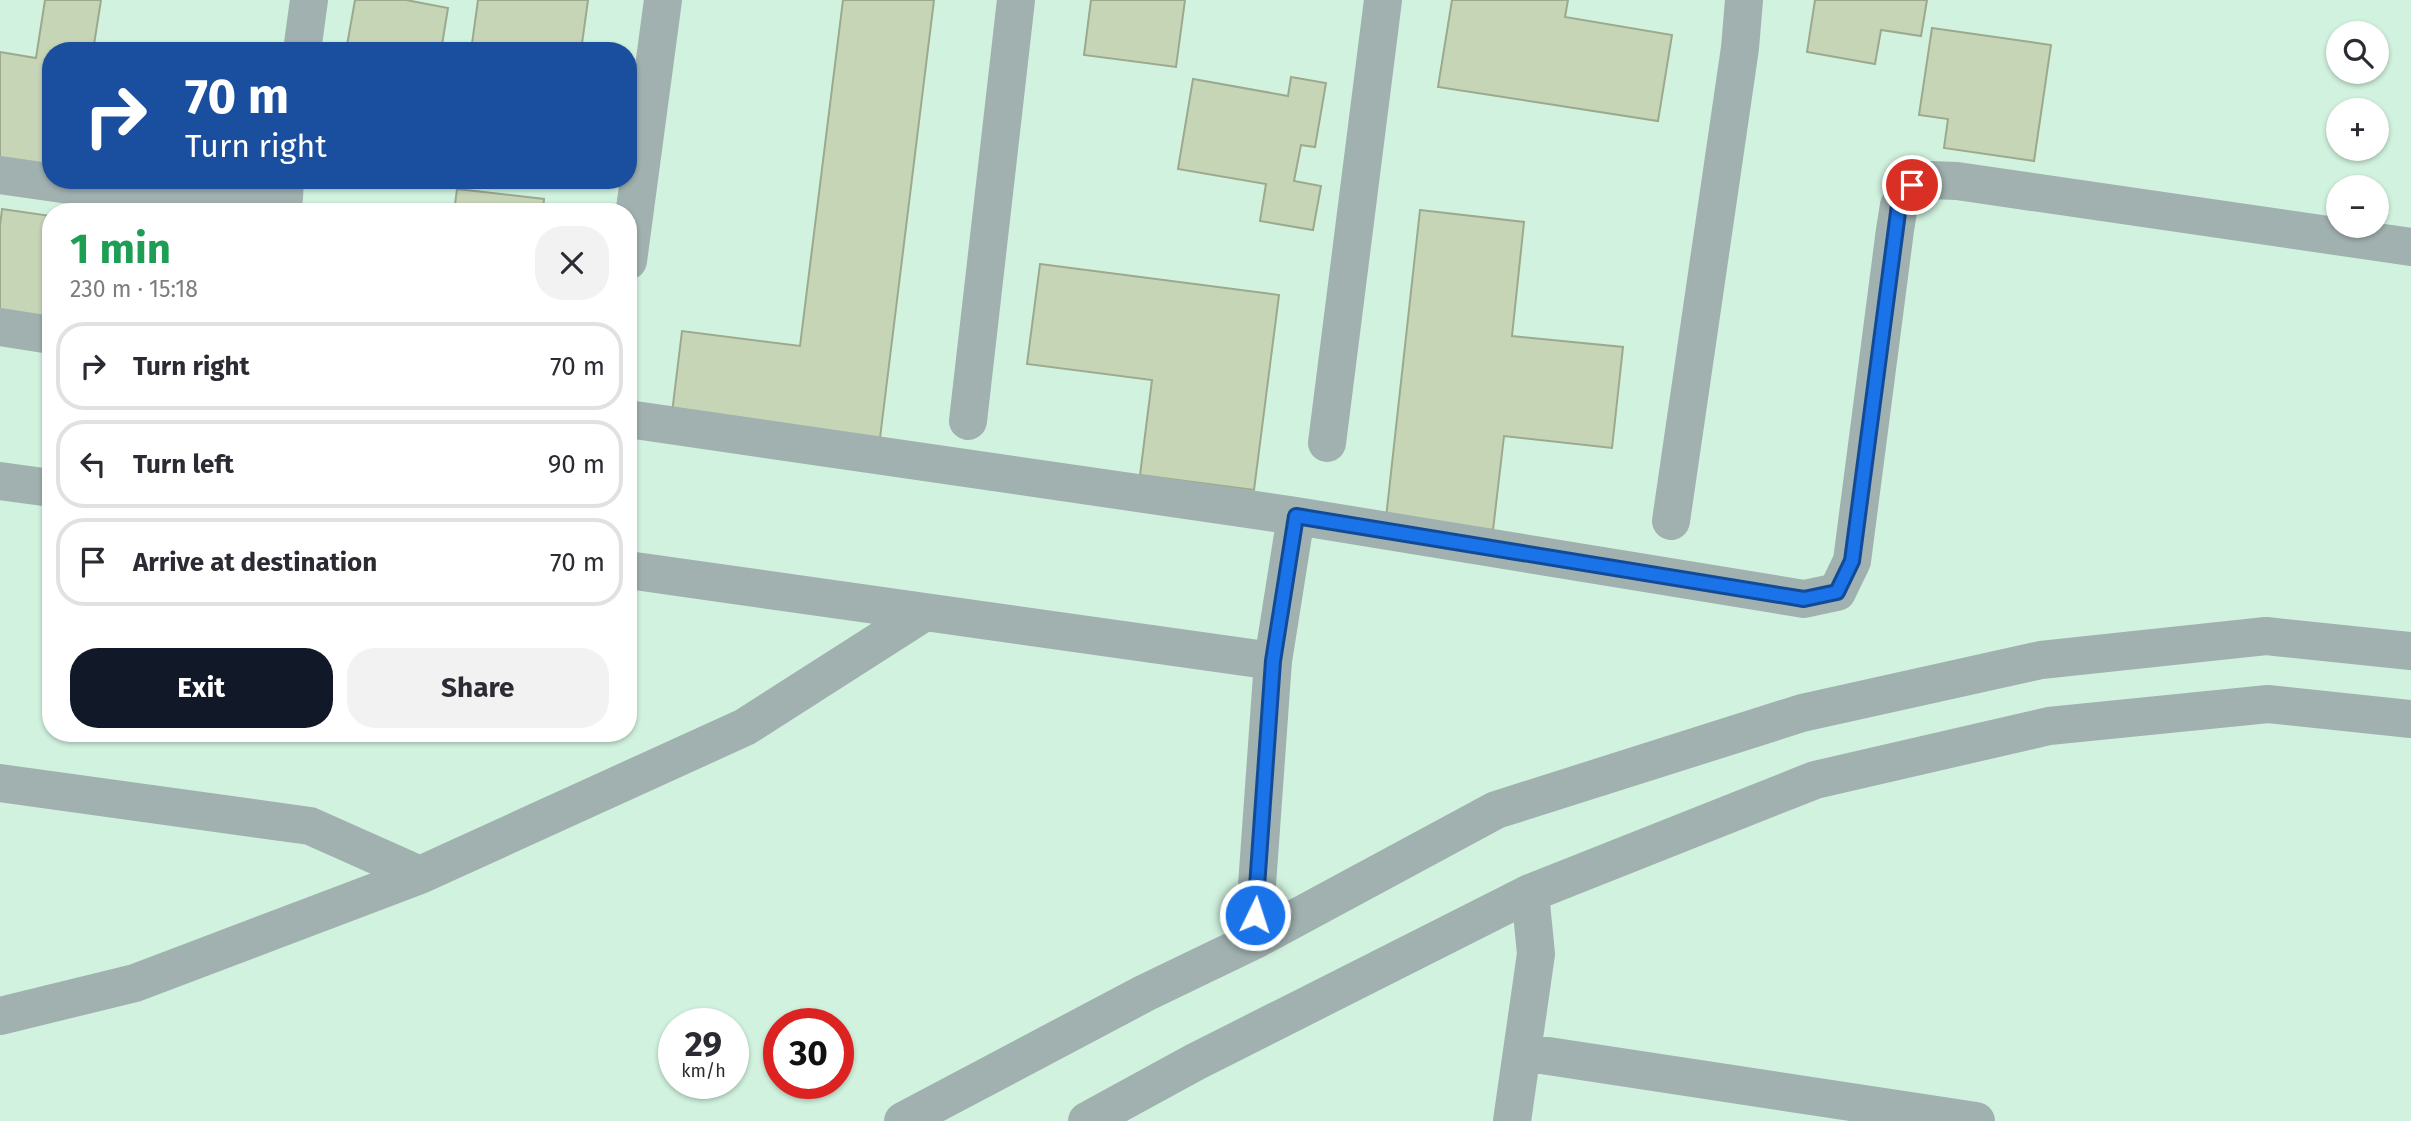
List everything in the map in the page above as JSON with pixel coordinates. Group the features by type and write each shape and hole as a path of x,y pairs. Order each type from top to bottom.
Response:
{"street":[{"path":"303,42 309,0"},
{"path":"636,203 663,0"},
{"path":"968,421 1016,0"},
{"path":"1327,443 1383,0"},
{"path":"1671,521 1740,48 1744,0"},
{"path":"0,175 42,181"},
{"path":"637,420 1296,516 1804,599 1837,592 1852,561 1899,205 1912,185 1930,180 1956,181 2411,247"},
{"path":"98,189 195,203"},
{"path":"266,203 284,198 284,189"},
{"path":"0,327 42,334"},
{"path":"0,481 42,487"},
{"path":"1253,941 1273,661 1296,516"},
{"path":"637,571 1273,661"},
{"path":"0,1016 135,983 420,875 745,727 925,612"},
{"path":"903,1121 1145,993 1253,941 1496,810 1802,713 2041,660 2266,636 2411,651"},
{"path":"1087,1121 1195,1062 1530,893 1815,780 2049,726 2268,704 2411,719"},
{"path":"0,783 310,826 420,875"},
{"path":"1512,1121 1536,954 1530,893"},
{"path":"1522,1052 1763,1105 1976,1121"}],"building":[{"path":"45,0 101,0 94,42 42,42 42,168 0,161 0,52 36,58"},
{"path":"355,0 406,0 448,8 442,42 348,42"},
{"path":"478,0 588,0 582,42 472,42"},
{"path":"843,0 934,0 880,438 672,413 682,331 800,346"},
{"path":"1091,0 1185,0 1176,67 1084,55"},
{"path":"1452,0 1568,0 1565,17 1672,35 1658,121 1438,87"},
{"path":"1815,0 1927,0 1921,36 1881,30 1875,64 1807,52"},
{"path":"1932,28 2051,45 2034,161 1944,148 1948,119 1919,115"},
{"path":"1291,77 1326,83 1315,147 1301,145 1294,181 1321,186 1313,230 1260,221 1266,184 1178,169 1193,79 1288,96"},
{"path":"457,189 544,199 544,203 455,203"},
{"path":"2,209 42,215 42,330 0,324"},
{"path":"1420,210 1524,222 1512,336 1623,347 1612,448 1504,436 1493,530 1386,518"},
{"path":"1040,264 1279,295 1254,490 1140,475 1152,380 1027,364"}],"route":[{"path":"1255,915 1273,661 1296,516 1804,599 1837,592 1852,561 1899,205 1912,185"}]}
